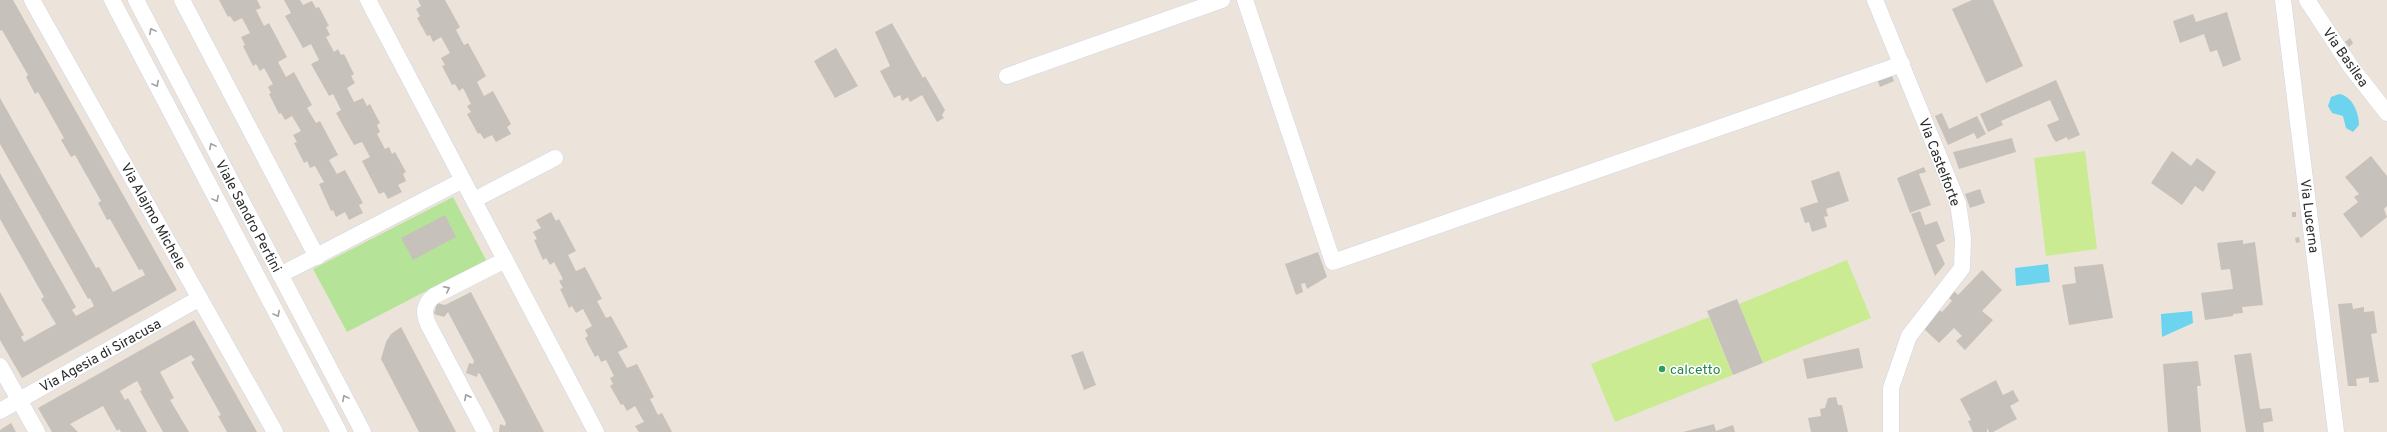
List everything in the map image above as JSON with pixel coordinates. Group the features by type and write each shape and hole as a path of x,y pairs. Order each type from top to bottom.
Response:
{"street":[{"name":"Via Alajmo Michele","path":"32,0 275,432"},
{"name":"Viale Sandro Pertini","path":"112,0 339,432"},
{"name":"Viale Sandro Pertini","path":"136,0 363,432"},
{"path":"182,0 317,256"},
{"path":"368,0 596,432"},
{"path":"1007,76 1222,0"},
{"path":"1245,0 1333,262 1902,64"},
{"name":"Via Castelforte","path":"1874,0 1902,64 1958,203 1963,238 1962,268 1909,336 1891,388 1890,432"},
{"name":"Via Lucerna","path":"2284,0 2336,432"},
{"name":"Via Basilea","path":"2307,0 2351,67 2387,113"},
{"path":"474,200 555,158"},
{"path":"280,275 463,180"},
{"path":"485,432 428,324 425,308 428,301 434,296 505,260"},
{"name":"Via Agesia di Siracusa","path":"0,411 200,298"},
{"path":"0,366 37,432"}],"green space":[{"path":"2085,151 2097,249 2046,256 2034,158"},
{"path":"453,197 486,260 347,332 313,269"},
{"name":"calcetto","path":"1847,260 1871,318 1763,363 1739,304"},
{"name":"calcetto","path":"1709,317 1733,375 1615,422 1591,364"}],"water":[{"path":"2339,94 2344,95 2351,101 2358,115 2359,125 2353,132 2346,128 2343,116 2332,113 2328,106 2331,97"},
{"path":"2048,264 2050,282 2016,286 2015,268"},
{"path":"2192,311 2193,323 2162,337 2161,314"}],"building":[{"path":"0,0 13,0 177,290 22,378 0,340 0,292 24,335 21,337 24,342 56,324 41,299 44,297 0,219 0,173 76,307 72,310 76,316 94,306 90,298 88,299 0,144 0,98 96,268 99,267 113,292 145,275 142,269 139,270 110,219 107,220 98,203 101,201 75,155 71,157 61,140 64,138 38,92 35,94 26,77 28,75 2,30 0,31"},
{"path":"219,0 257,0 261,8 256,10 264,26 269,23 287,57 278,62 286,77 294,72 312,105 307,108 316,123 320,121 338,155 329,160 337,174 345,170 363,203 359,205 363,213 349,220 345,212 336,217 333,210 331,211 319,184 324,182 315,166 310,168 307,161 304,163 294,143 297,142 293,135 301,131 292,116 285,120 281,113 279,114 269,94 271,93 268,87 273,84 264,68 260,71 256,64 253,66 243,46 245,45 241,37 250,33 242,18 234,22 230,16 228,17"},
{"path":"284,0 300,0 303,5 312,1 316,8 319,7 329,26 326,27 330,35 326,37 334,52 338,49 341,55 344,54 354,74 351,76 355,83 347,88 354,102 363,98 367,106 370,104 380,123 377,125 380,132 377,134 385,149 389,147 392,154 395,152 406,172 403,174 406,181 398,185 402,192 388,199 384,192 379,194 362,161 370,157 362,142 354,145 336,113 341,110 333,94 329,96 311,64 319,60 311,44 303,48 285,16 291,13"},
{"path":"418,0 445,0 460,27 456,30 464,45 468,43 486,76 477,82 484,96 493,91 511,124 507,127 511,134 496,142 492,135 484,139 480,133 478,134 467,114 471,112 467,106 471,104 463,88 459,91 455,84 452,85 442,66 445,65 441,58 450,53 441,37 433,42 430,35 427,36 417,18 420,16 416,9 421,6"},
{"path":"1972,0 1993,0 2023,66 1986,83 1952,9"},
{"path":"2227,12 2241,60 2223,67 2217,50 2210,52 2204,34 2180,43 2173,21 2193,14 2196,22"},
{"path":"892,23 923,78 925,76 945,110 942,115 944,118 937,122 922,95 910,102 908,97 902,101 900,95 894,98 880,71 890,66 875,32"},
{"path":"2350,38 2353,43 2349,47 2345,42"},
{"path":"836,48 858,86 835,98 814,61"},
{"path":"1890,71 1894,81 1880,87 1876,76"},
{"path":"2056,80 2080,135 2068,140 2067,137 2056,142 2047,125 2059,120 2050,100 2001,121 2003,125 1988,132 1980,114"},
{"path":"1942,113 1949,129 1977,116 1986,134 1977,139 1974,133 1948,145 1935,116"},
{"path":"2012,138 2016,152 1959,169 1953,152"},
{"path":"2172,151 2191,166 2197,158 2216,172 2203,192 2195,186 2182,205 2151,183"},
{"path":"2371,156 2387,176 2387,206 2384,209 2387,217 2361,238 2343,214 2358,202 2354,197 2359,194 2345,177"},
{"path":"1924,167 1926,172 1919,174 1931,205 1910,213 1897,178"},
{"path":"1839,171 1849,201 1826,209 1828,216 1824,217 1827,227 1812,232 1809,222 1805,223 1800,208 1818,202 1811,181"},
{"path":"1980,189 1985,203 1970,208 1965,194"},
{"path":"1920,211 1925,225 1937,221 1945,241 1936,245 1945,264 1935,276 1911,214"},
{"path":"551,212 556,221 559,219 576,251 568,255 576,271 585,267 602,299 597,301 606,318 611,316 628,347 618,352 627,368 637,364 654,397 650,399 658,415 662,413 672,432 639,432 635,426 644,422 635,406 627,411 623,404 621,405 610,386 613,384 610,378 614,376 606,360 601,362 598,355 595,357 585,338 588,336 585,330 592,326 583,309 576,313 572,306 569,308 560,289 563,288 559,281 563,279 554,262 550,265 546,258 543,260 534,240 537,239 533,232 541,228 536,220"},
{"path":"2292,212 2296,212 2296,217 2292,217"},
{"path":"445,215 456,237 413,260 401,238"},
{"path":"2299,237 2300,242 2296,243 2295,238"},
{"path":"2243,240 2243,244 2255,242 2263,305 2242,307 2243,313 2205,320 2201,293 2233,289 2230,269 2221,270 2217,243"},
{"path":"1318,252 1327,277 1307,289 1305,283 1301,284 1303,292 1296,295 1285,264"},
{"path":"2103,264 2113,318 2069,325 2062,285 2076,283 2074,267"},
{"path":"1982,270 2002,290 1982,311 1993,320 1965,350 1956,341 1962,336 1954,328 1939,343 1922,327 1938,309 1942,312 1952,301 1948,297 1954,291 1958,295"},
{"path":"471,292 544,432 499,432 500,424 505,426 506,423 480,374 478,373 477,377 466,373 469,363 473,364 474,361 448,312 444,317 434,314 437,303 445,305"},
{"path":"1737,299 1763,363 1733,375 1707,311"},
{"path":"2352,303 2353,309 2364,307 2364,312 2374,311 2377,333 2371,334 2379,382 2369,383 2369,377 2356,379 2357,386 2348,386 2338,304"},
{"path":"194,320 257,432 227,432 218,416 221,415 191,362 195,360 191,355 160,372 174,398 170,400 189,432 163,432 140,391 142,390 137,381 120,391 125,400 128,398 147,432 121,432 119,429 117,431 103,406 70,424 78,432 52,432 38,408"},
{"path":"401,327 456,432 419,432 381,359 386,342 391,334"},
{"path":"1859,348 1863,368 1807,379 1803,359"},
{"path":"1083,351 1096,385 1084,390 1071,355"},
{"path":"2251,353 2260,409 2271,408 2273,421 2263,423 2264,432 2246,432 2234,355"},
{"path":"2198,361 2201,386 2197,386 2201,432 2168,432 2163,364"},
{"path":"1996,380 2003,395 2013,390 2019,401 2010,406 2017,419 1993,432 1989,432 1987,428 1987,432 1973,432 1968,421 1971,420 1960,399"},
{"path":"1836,397 1838,405 1842,405 1848,432 1811,432 1808,418 1821,416 1820,409 1825,408 1828,398"},
{"path":"11,423 16,432 0,432 0,430"},
{"path":"1714,424 1716,431 1733,425 1735,432 1683,432"}],"place":[{"name":"calcetto","path":"1662,369"}]}
